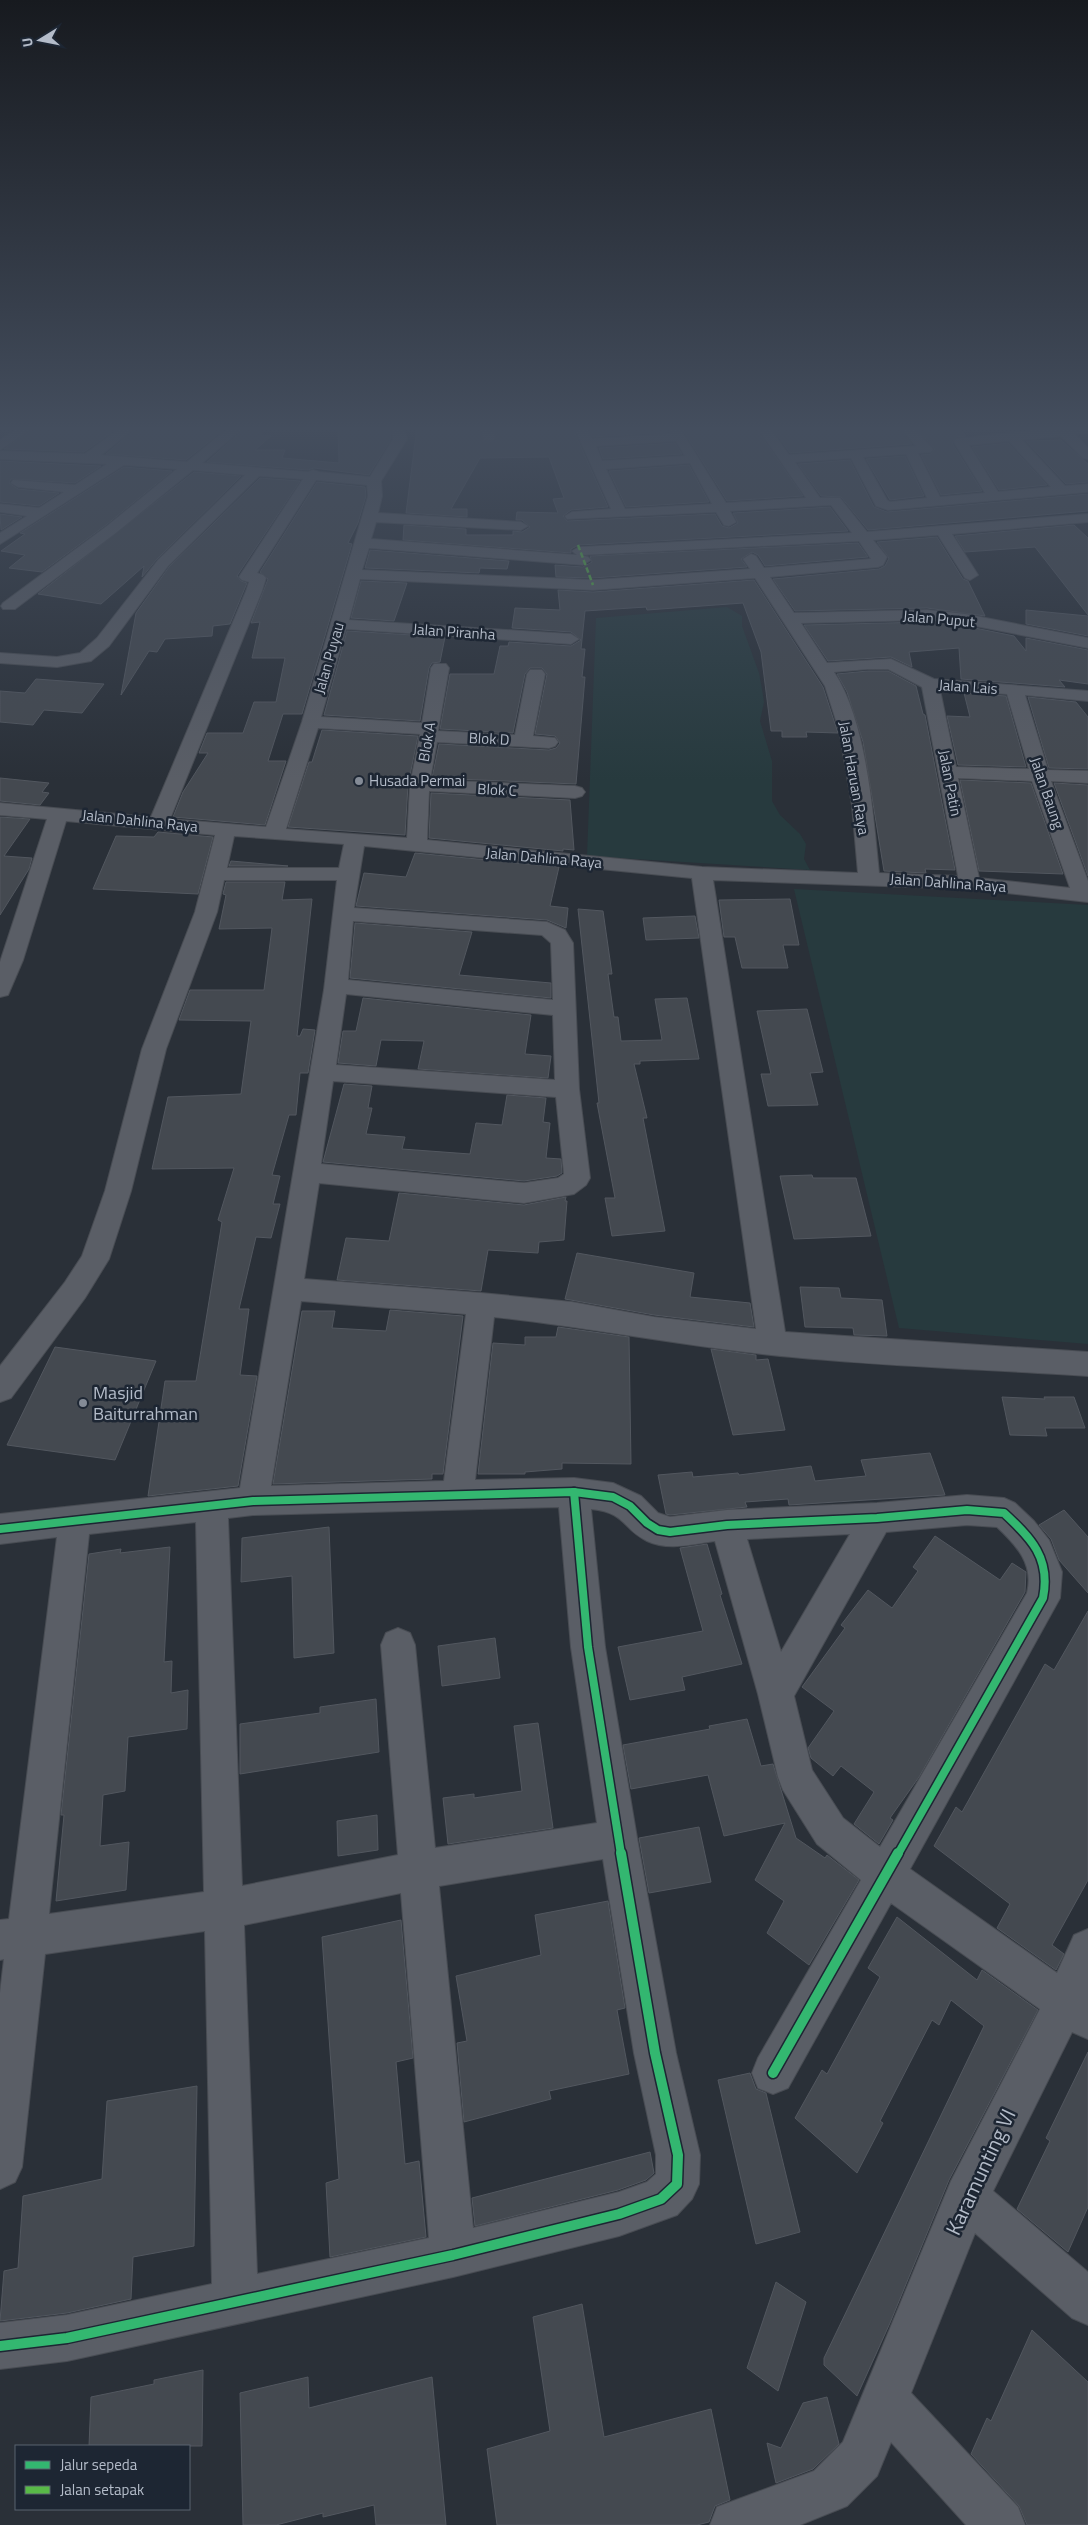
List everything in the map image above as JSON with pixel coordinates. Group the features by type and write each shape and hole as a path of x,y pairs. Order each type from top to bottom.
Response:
{"street":[{"path":"9,606 91,545"},
{"path":"0,658 57,662 85,657 103,642 163,563 181,545"},
{"path":"158,822 254,591 258,578 247,577 268,545"},
{"name":"Jalan Puyau","path":"274,834 311,722 361,545"},
{"path":"406,545 580,552 725,545"},
{"name":"Jalan Haruan Raya","path":"743,545 834,686 848,730 862,805 869,878"},
{"path":"353,574 593,585 864,565 878,562 876,551 870,545"},
{"path":"951,545 970,575"},
{"path":"580,552 593,585"},
{"name":"Jalan Puput","path":"789,618 927,615 966,618 1088,643"},
{"name":"Jalan Piranha","path":"338,624 571,639"},
{"name":"Jalan Lais","path":"823,668 891,664 930,684 1070,693 1088,696"},
{"name":"Blok A","path":"417,846 420,785 440,668"},
{"path":"522,741 536,674"},
{"name":"Jalan Patin","path":"930,684 970,883"},
{"name":"Jalan Baung","path":"1015,690 1040,776 1086,896"},
{"name":"Blok D","path":"311,722 549,742"},
{"path":"948,772 1088,777"},
{"name":"Blok C","path":"420,785 575,792"},
{"name":"Jalan Dahlina Raya","path":"0,809 274,834 355,839 702,873 970,883 1086,896"},
{"path":"0,990 12,960 59,813"},
{"path":"0,1389 96,1260 118,1191 154,1049 206,912 226,829"},
{"path":"313,874 322,837"},
{"path":"253,1501 323,1072 336,986 346,874 355,839"},
{"path":"702,873 772,1343"},
{"path":"215,874 346,874"},
{"path":"307,1172 524,1193 565,1187 576,1178 567,1089 566,1009 562,943 557,934 546,929 343,914"},
{"path":"336,986 566,1009"},
{"path":"323,1072 567,1089"},
{"path":"288,1289 481,1304 572,1314 654,1329 772,1343 1088,1364"},
{"path":"458,1495 481,1304"},
{"path":"0,2346 67,2338 454,2255 619,2214 660,2199 677,2184 678,2155 655,2053 588,1647 574,1492"},
{"path":"0,1529 75,1519 253,1501 574,1492 613,1497 630,1506 647,1523 658,1530 670,1532 727,1525 877,1518 967,1510 1004,1513 1034,1545 1044,1565 1048,1583 1043,1598 773,2074"},
{"path":"212,1506 235,2302"},
{"path":"776,1694 877,1518"},
{"path":"0,2167 14,1938 75,1519"},
{"path":"727,1525 776,1694 796,1778 830,1831 885,1875 1076,2010"},
{"path":"398,1646 454,2255"},
{"path":"14,1938 225,1909 420,1870 618,1838"},
{"name":"Karamunting VI","path":"741,2524 830,2489 860,2459 966,2197 1076,2010 1088,1949"},
{"path":"966,2197 1088,2302"},
{"path":"885,2400 1000,2525"}],"green space":[{"path":"727,607 742,616 742,626 759,673 764,702 760,721 772,761 772,801 780,815 800,834 806,844 804,859 810,870 587,856 596,618"},
{"path":"794,889 1088,905 1088,1344 899,1328"}],"building":[{"path":"10,545 79,545 42,572 9,568 25,555 1,551"},
{"path":"101,545 171,545 142,577 144,566 101,604 38,594"},
{"path":"192,545 258,545 237,576 241,581 247,583 230,624 213,626 212,636 165,639 157,652 149,651 121,695 136,613 169,567"},
{"path":"277,545 352,545 302,714 283,714 268,761 286,761 265,825 173,817 183,792 208,753 199,753 207,733 243,733 254,702 276,702 285,658 252,658 260,622 251,623 268,579 260,572"},
{"path":"465,545 582,545 571,549 571,553"},
{"path":"820,545 859,545 868,557 765,566 758,555 752,552 741,559 747,567 593,578 556,577 555,565 583,567 592,562 590,556"},
{"path":"879,545 942,545 963,579 968,581 985,616 927,608 795,611 773,579 879,569 885,566 889,558"},
{"path":"961,545 1088,545 1088,615 1035,547 965,552"},
{"path":"370,550 509,561 507,569 480,568 479,573 365,568"},
{"path":"754,580 823,687 838,733 806,732 807,737 782,737 782,731 771,731 761,652 743,603 647,610 646,607 585,611 581,649 585,649 582,677 585,677 576,784 432,778 439,744 549,750 556,748 560,743 555,736 535,734 547,674 542,668 530,668 525,674 513,733 440,729 450,674 494,674 500,646 508,646 509,642 571,646 581,640 571,632 512,628 515,608 560,610 558,590 593,592"},
{"path":"361,581 407,583 394,621 351,618"},
{"path":"1026,610 1088,616 1088,636 1026,624"},
{"path":"927,622 965,626 1014,636 1026,651 1026,638 1088,650 1088,684 1059,680 1065,687 961,679 959,648 909,652 912,667 891,657 828,661 804,625"},
{"path":"347,631 445,637 440,662 432,663 429,668 420,721 324,715"},
{"path":"888,671 916,686 923,714 925,715 955,870 925,869 926,873 884,871 863,742 847,692 837,674"},
{"path":"36,679 104,684 82,713 44,710 33,725 0,722 0,691 25,693"},
{"path":"964,693 1006,696 1026,767 958,765 947,716 970,717"},
{"path":"1028,697 1076,702 1088,717 1088,769 1049,768"},
{"name":"Husada Permai","path":"322,730 418,736 408,785 405,835 288,827 309,762 312,762"},
{"path":"0,778 49,783 42,792 49,793 40,805 0,801"},
{"path":"960,780 1031,783 1063,874 979,871"},
{"path":"1054,783 1088,785 1088,876"},
{"name":"Husada Permai","path":"431,793 570,800 574,850 563,849 563,851 429,838"},
{"path":"0,817 30,819 4,856 32,858 29,869 0,915"},
{"path":"158,832 213,837 198,894 93,889 116,836 154,837"},
{"path":"415,853 559,867 550,906 568,908 566,928 547,920 356,906 364,873 406,877"},
{"path":"231,861 288,866 229,866"},
{"path":"226,882 285,882 282,900 312,899 297,1036 300,1036 303,1029 315,1030 308,1073 300,1073 296,1115 289,1115 272,1175 280,1176 273,1204 280,1204 271,1238 256,1237 239,1309 249,1309 240,1375 257,1376 238,1486 148,1496 165,1381 196,1381 222,1222 218,1220 234,1168 152,1169 168,1097 241,1094 251,1021 179,1020 190,990 264,990 272,928 219,929 226,895 223,894"},
{"path":"790,899 799,945 783,945 788,968 742,968 735,937 724,937 719,900"},
{"path":"578,909 603,911 612,974 608,974 614,1017 618,1017 621,1041 662,1040 655,999 687,998 699,1059 640,1061 640,1064 634,1064 647,1118 643,1118 665,1231 612,1236 605,1198 615,1198 597,1103 599,1103"},
{"path":"695,916 699,938 646,940 643,918"},
{"path":"355,923 472,932 459,975 551,983 551,998 350,978"},
{"path":"363,998 531,1015 525,1054 551,1056 548,1078 418,1069 424,1041 381,1040 376,1066 338,1063 343,1031 356,1031"},
{"path":"807,1009 823,1072 810,1073 818,1105 768,1106 761,1074 771,1074 757,1011"},
{"path":"344,1084 372,1086 368,1108 372,1108 366,1134 405,1137 402,1149 470,1154 476,1123 502,1125 507,1095 546,1098 543,1122 550,1123 546,1158 561,1159 562,1173 557,1176 524,1181 323,1162"},
{"path":"812,1175 813,1178 856,1178 871,1236 794,1239 780,1176"},
{"path":"399,1193 524,1205 566,1197 564,1240 539,1242 538,1253 488,1250 481,1291 337,1280 346,1238 389,1241"},
{"path":"577,1253 694,1273 690,1297 750,1303 754,1327 654,1315 565,1299"},
{"path":"800,1287 839,1288 841,1298 882,1300 887,1336 854,1335 853,1328 805,1327"},
{"path":"390,1310 463,1316 443,1474 432,1474 432,1479 273,1484 302,1311 335,1311 332,1328 386,1331"},
{"path":"558,1327 629,1337 631,1464 562,1463 562,1469 525,1472 525,1474 478,1474 493,1343 525,1345 525,1337 556,1337"},
{"name":"Masjid Baiturrahman","path":"55,1347 156,1361 115,1460 7,1445"},
{"path":"711,1349 756,1355 756,1360 768,1359 785,1430 733,1435"},
{"path":"1002,1397 1045,1399 1044,1397 1074,1397 1085,1428 1045,1428 1047,1436 1010,1435"},
{"path":"930,1453 945,1495 789,1505 788,1499 745,1502 747,1507 670,1515 666,1514 658,1475 692,1472 693,1477 738,1473 739,1475 811,1466 815,1481 866,1476 861,1460"},
{"path":"1064,1510 1088,1537 1088,1593 1059,1560 1051,1539 1039,1525"},
{"path":"329,1527 334,1653 294,1658 292,1576 241,1582 242,1538"},
{"path":"935,1536 1000,1580 1012,1563 1026,1572 1025,1592 919,1777 890,1818 893,1820 879,1844 854,1824 874,1792 841,1766 833,1776 811,1758 808,1748 834,1711 802,1687 845,1628 841,1625 868,1590 892,1608 918,1571 913,1567"},
{"path":"707,1544 722,1594 720,1595 742,1664 682,1677 685,1690 630,1700 618,1647 703,1631 680,1548"},
{"path":"170,1547 164,1662 172,1661 171,1693 188,1690 187,1729 128,1737 125,1791 103,1795 100,1846 129,1842 126,1890 56,1901 64,1815 61,1815 89,1554 121,1549 120,1553"},
{"path":"1088,1611 1088,1880 1052,1945 1064,1954 1056,1970 997,1928 1010,1904 934,1846 956,1807 962,1812 1045,1664 1054,1670"},
{"path":"495,1638 500,1678 442,1686 438,1646"},
{"path":"376,1699 379,1752 240,1774 240,1724 320,1713 320,1707"},
{"path":"747,1719 761,1766 773,1764 796,1838 825,1858 827,1855 859,1880 809,1965 767,1933 784,1901 755,1880 785,1823 724,1836 708,1775 631,1789 623,1745 710,1729 709,1726"},
{"path":"538,1723 553,1828 448,1844 443,1798 474,1794 474,1798 522,1791 514,1726"},
{"path":"377,1815 378,1850 338,1856 337,1821"},
{"path":"699,1827 711,1882 649,1893 639,1838"},
{"path":"608,1901 625,2008 617,2010 629,2074 549,2091 551,2099 464,2122 457,2043 467,2041 456,1976 541,1955 535,1915"},
{"path":"897,1917 977,1980 982,1970 1038,2010 949,2180 890,2323 857,2396 824,2365 824,2358 984,2026 951,2000 939,2025 932,2020 880,2121 883,2123 857,2173 795,2118 822,2070 827,2074 880,1977 868,1968"},
{"path":"401,1920 413,2058 396,2062 405,2164 419,2161 426,2237 330,2257 326,2183 339,2179 322,1937"},
{"path":"1088,2052 1088,2207 1068,2252 1017,2209 1050,2141 1046,2138"},
{"path":"750,2073 756,2089 766,2093 800,2232 756,2244 718,2080"},
{"path":"197,2086 194,2246 133,2257 131,2299 67,2313 0,2321 4,2271 18,2268 23,2196 102,2179 107,2101"},
{"path":"650,2152 654,2173 646,2180 618,2190 475,2226 472,2198"},
{"path":"776,2282 806,2302 778,2391 747,2368"},
{"path":"582,2304 604,2437 711,2409 730,2500 715,2506 709,2522 697,2525 497,2525 487,2449 550,2431 533,2317"},
{"path":"1032,2330 1088,2382 1088,2525 1027,2525 1019,2506 971,2454 987,2418 991,2421"},
{"path":"203,2370 202,2446 89,2445 91,2397 154,2384 154,2380"},
{"path":"308,2377 309,2408 432,2377 446,2525 376,2525 374,2505 323,2517 323,2513 276,2525 243,2525 240,2393"},
{"path":"827,2397 839,2444 813,2469 776,2483 767,2443 781,2448 803,2403"}],"marked path":[{"path":"578,545 593,585"}],"cycle path":[{"path":"0,1529 253,1501 574,1492 613,1497 630,1506 647,1523 658,1530 670,1532 727,1525 877,1518 967,1510 1004,1513 1023,1531 1043,1561 1046,1572 1043,1598 773,2073"},
{"path":"0,2346 67,2338 453,2255 619,2214 661,2199 677,2184 678,2155 655,2053 588,1647 574,1492"}],"place":[{"name":"Husada Permai","path":"359,781"},
{"name":"Masjid Baiturrahman","path":"83,1403"}]}
